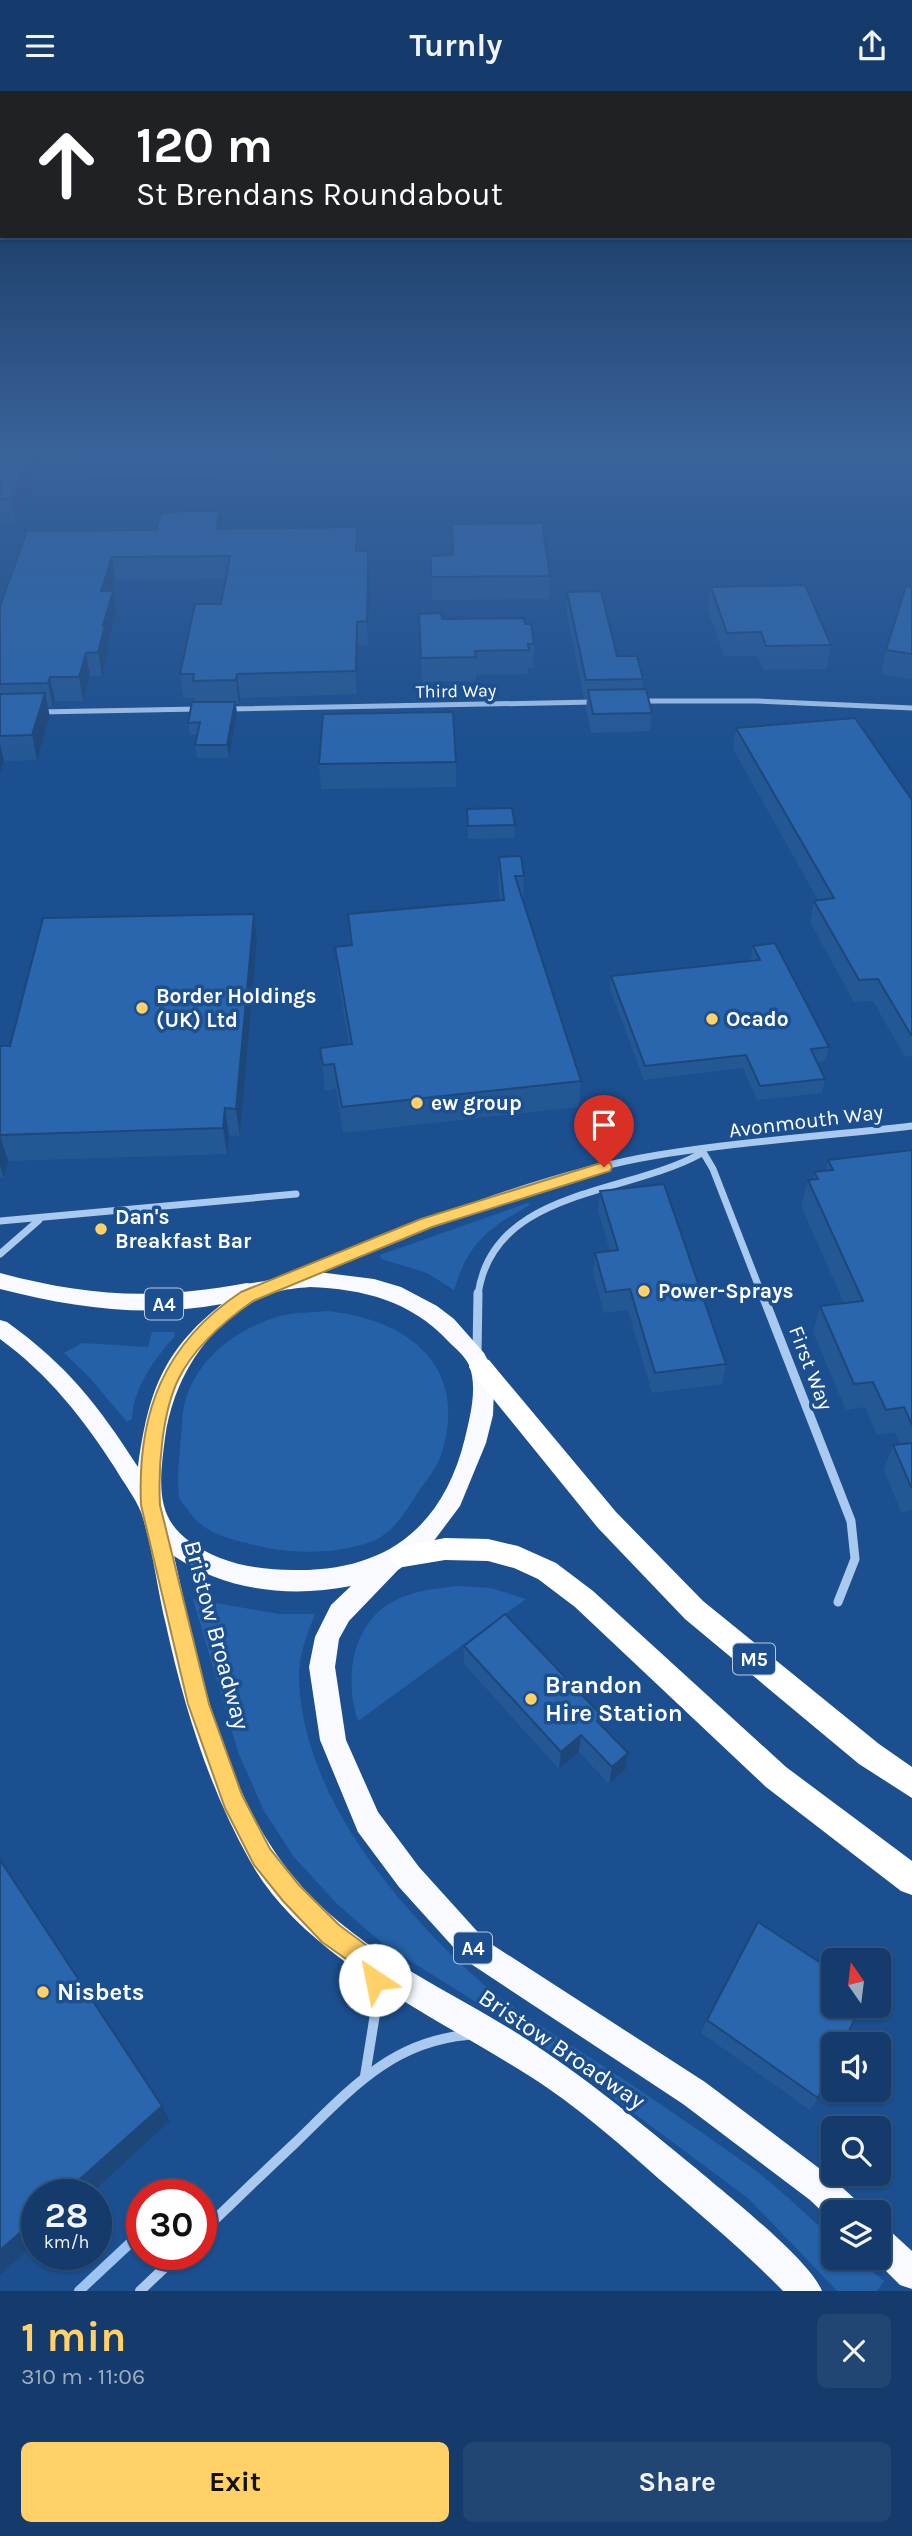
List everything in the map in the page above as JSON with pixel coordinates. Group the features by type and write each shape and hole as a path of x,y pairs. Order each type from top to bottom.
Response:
{"highway":[{"path":"152,1511 149,1476 156,1423 161,1400 172,1373 209,1327 228,1310 274,1285 310,1279 354,1281 408,1298 425,1306 442,1320 479,1363"},
{"name":"A4","path":"0,1281 60,1298 135,1305 211,1299 274,1285"},
{"path":"0,1328 43,1360 77,1398 108,1438 173,1541 194,1557 226,1571 302,1581 337,1579 397,1559 445,1549 488,1550 518,1557 547,1571 584,1599 776,1777 912,1881"},
{"name":"Bristow Broadway","path":"479,1363 480,1423 469,1465 438,1523 340,1613 327,1637 322,1667 333,1739 368,1822 409,1877 475,1950 694,2093 833,2200"},
{"name":"M5","path":"479,1363 607,1520 694,1610 869,1754 912,1784"},
{"name":"Bristow Broadway","path":"152,1511 198,1704 233,1800 262,1857 291,1893 331,1934 370,1962 494,2036 600,2107 757,2241 806,2291"},
{"path":"891,2253 912,2273"}],"street":[{"path":"632,701 852,703 912,708"},
{"name":"Third Way","path":"227,709 607,702"},
{"path":"35,712 213,709"},
{"name":"Avonmouth Way","path":"274,1285 426,1223 523,1191 633,1160 912,1126"},
{"name":"Avonmouth Way","path":"479,1363 477,1313 481,1280 486,1262 498,1242 518,1225 554,1207 674,1168 704,1151"},
{"name":"First Way","path":"704,1151 851,1521 855,1559 838,1602"},
{"path":"0,1221 296,1194"},
{"path":"0,1254 40,1219"},
{"path":"365,2076 376,2008 375,1980 370,1962"},
{"path":"217,2218 365,2076 427,2041 452,2035 494,2036"},
{"path":"140,2291 162,2270"}],"shaded area":[{"path":"528,1203 530,1205 491,1230 473,1248 454,1290 427,1273 381,1259 380,1255"},
{"path":"327,1311 357,1316 384,1325 408,1338 427,1354 440,1374 447,1398 447,1426 438,1463 403,1515 391,1528 378,1539 357,1546 312,1552 282,1550 235,1540 209,1530 194,1517 179,1496 182,1422 185,1402 192,1384 215,1352 248,1329 285,1315"},
{"path":"152,1332 174,1332 175,1336 146,1374 136,1396 132,1419 127,1422 89,1377 64,1353 82,1343 148,1347"},
{"path":"457,1586 491,1588 526,1599 358,1721 352,1671 360,1638 368,1623 394,1601 409,1594"},
{"path":"193,1599 279,1614 315,1614 304,1646 299,1680 304,1722 317,1763 335,1804 358,1842 413,1914 443,1946 499,1997 667,2109 781,2191 821,2227 821,2270 871,2270 884,2281 877,2291 837,2291 749,2199 557,2056 383,1944 337,1904 294,1857 264,1811 238,1752"}],"building":[{"path":"18,555 368,555 367,621 357,622 356,671 237,674 236,680 193,681 194,674 180,674 195,604 221,604 230,556 112,557 101,591 113,591 98,652 86,653 79,677 50,677 48,683 0,684 0,606"},
{"path":"547,555 550,576 431,577 431,556"},
{"path":"805,585 831,645 766,646 761,632 727,633 711,587"},
{"path":"906,586 912,587 912,654 886,650"},
{"path":"601,591 617,656 637,656 643,679 586,680 567,592"},
{"path":"441,613 442,619 524,618 525,624 531,624 534,644 528,644 529,650 475,651 476,657 421,658 419,614"},
{"path":"646,689 652,713 593,714 588,690"},
{"path":"45,693 32,735 0,736 0,694"},
{"path":"192,702 235,702 227,745 195,745 200,722 188,723"},
{"path":"453,712 456,762 319,764 323,714"},
{"path":"855,718 912,800 912,1035 878,979 859,980 814,901 834,898 736,728"},
{"path":"512,808 515,825 468,826 467,809"},
{"path":"521,856 524,876 515,876 581,1081 342,1107 334,1064 323,1065 320,1048 352,1044 335,947 352,945 348,914 504,900 499,857"},
{"name":"Border Holdings (UK) Ltd","path":"254,914 236,1109 225,1108 223,1128 0,1135 0,1046 10,1046 43,918"},
{"name":"Ocado","path":"775,943 829,1047 811,1049 825,1079 760,1086 746,1055 645,1066 611,976 760,960 753,946"},
{"path":"912,1150 912,1425 904,1407 886,1410 873,1382 854,1384 820,1306 863,1301 808,1180 818,1179 814,1172 833,1170 828,1160"},
{"name":"Power-Sprays","path":"664,1184 726,1364 655,1373 630,1289 606,1292 595,1253 618,1250 600,1191"},
{"path":"912,1443 912,1487 911,1487 893,1445"},
{"name":"Brandon Hire Station","path":"505,1614 602,1716 597,1721 628,1753 612,1767 581,1735 561,1752 464,1646"},
{"name":"Nisbets","path":"0,1860 162,2106 80,2179 21,2179 21,2232 0,2250"},
{"path":"758,1922 821,1963 821,2018 855,2018 849,2032 821,2032 821,2091 818,2098 707,2020"}],"waterway":[{"path":"79,2291 126,2247"}],"place":[{"name":"Border Holdings (UK) Ltd","path":"142,1008"},
{"name":"Ocado","path":"712,1019"},
{"name":"ew group","path":"417,1103"},
{"name":"Dan's Breakfast Bar","path":"101,1229"},
{"name":"Power-Sprays","path":"644,1291"},
{"name":"Brandon Hire Station","path":"531,1699"},
{"name":"Nisbets","path":"43,1992"}],"route":[{"path":"375,1980 370,1962 331,1934 291,1893 262,1857 233,1800 198,1704 176,1620 151,1505 149,1476 161,1400 172,1373 209,1327 228,1310 266,1287 282,1283 426,1223 604,1167"}]}
